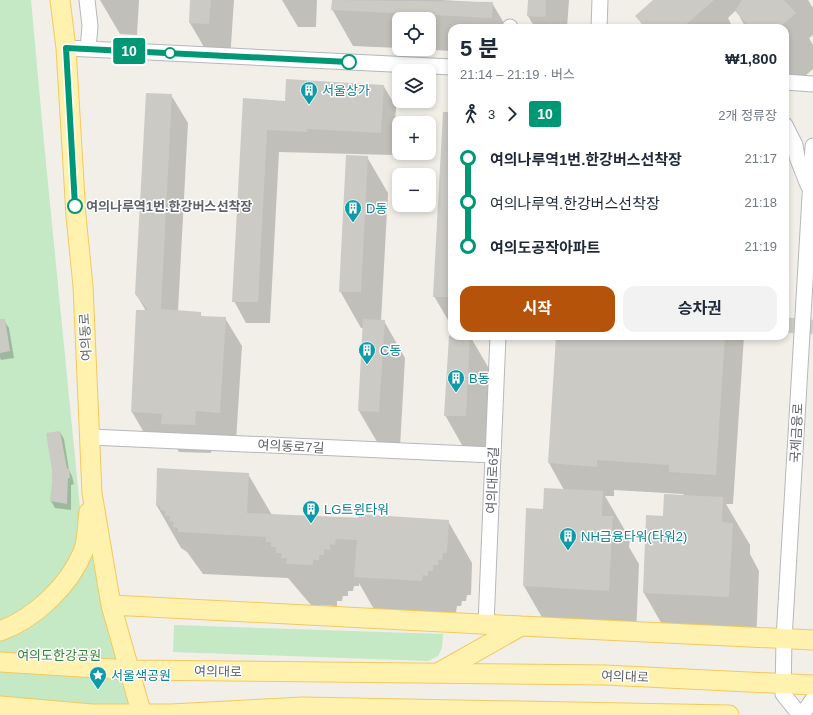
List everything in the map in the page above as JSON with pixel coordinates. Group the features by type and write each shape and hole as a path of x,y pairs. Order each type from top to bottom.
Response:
{"main road":[{"name":"여의동로","path":"60,0 66,48 75,211 83,286 92,493 111,605 142,715"},
{"path":"4,630 29,618 63,585 84,551 92,493"},
{"path":"111,605 813,640"},
{"path":"437,674 521,626"},
{"name":"여의대로","path":"9,662 130,670 605,675 813,685"},
{"path":"7,706 92,714 142,715 303,707 729,715"}],"street":[{"path":"87,0 90,26 88,50"},
{"path":"600,0 600,24"},
{"path":"66,48 448,67"},
{"path":"789,82 813,84"},
{"path":"789,133 795,145 797,157 810,190"},
{"name":"국제금융로","path":"813,146 784,638 783,683 783,694 801,715 813,699"},
{"name":"여의대로6길","path":"486,624 498,340"},
{"name":"여의동로7길","path":"90,437 493,455"}],"green space":[{"name":"여의도한강공원","path":"0,0 31,0 81,518 138,715 0,715"},
{"path":"174,625 443,634 442,648 438,656 428,661 173,652"}],"building":[{"path":"190,0 211,0 209,24 189,23"},
{"path":"332,0 493,2 492,18 436,15 436,12 392,13 331,10"},
{"path":"528,0 546,0 546,16 527,16"},
{"path":"653,0 714,0 687,24 642,24 635,16"},
{"path":"742,0 784,0 796,13 784,24 747,24 735,11"},
{"path":"286,79 384,85 381,133 307,129 307,132 267,130 258,302 232,302 243,98 285,101"},
{"path":"146,93 172,94 161,309 201,312 201,316 226,317 220,413 196,411 195,425 161,424 162,414 131,412 136,310 148,310 135,294"},
{"path":"443,112 448,112 448,297 433,297"},
{"name":"D동","path":"346,155 368,156 361,292 339,292"},
{"path":"0,319 5,319 10,351 0,353"},
{"name":"C동","path":"363,319 385,320 379,412 358,411"},
{"name":"B동","path":"449,340 470,340 466,416 444,416"},
{"path":"556,340 725,340 716,475 669,472 669,465 597,460 597,467 548,463"},
{"path":"60,431 70,478 68,478 67,504 50,501 52,470 46,433"},
{"name":"LG트윈타워","path":"157,468 249,473 247,513 358,518 358,514 449,520 447,553 443,553 442,560 438,560 438,565 433,565 433,571 428,571 428,576 423,575 422,581 354,577 357,540 336,539 335,545 330,544 330,550 324,549 324,555 319,555 319,560 313,560 313,565 286,564 287,558 281,558 282,553 276,553 276,547 271,547 271,542 266,542 266,537 178,532 178,528 173,527 174,522 169,521 170,516 165,516 165,511 160,510 160,506 156,506"},
{"name":"NH금융타워(타워2)","path":"544,488 603,491 602,516 613,516 609,591 523,586 526,508 543,509"},
{"path":"664,494 723,497 722,522 733,523 729,597 643,593 646,515 663,516"}],"tunnel":[{"path":"789,325 813,327"}],"bus line":[{"name":"10","path":"75,206 66,48 349,62"}],"place":[{"name":"서울상가","path":"309,105"},
{"name":"여의나루역1번.한강버스선착장","path":"75,206"},
{"name":"D동","path":"353,223"},
{"name":"C동","path":"367,365"},
{"name":"B동","path":"456,393"},
{"name":"LG트윈타워","path":"311,524"},
{"name":"NH금융타워(타워2)","path":"568,551"},
{"name":"서울색공원","path":"98,690"}]}
